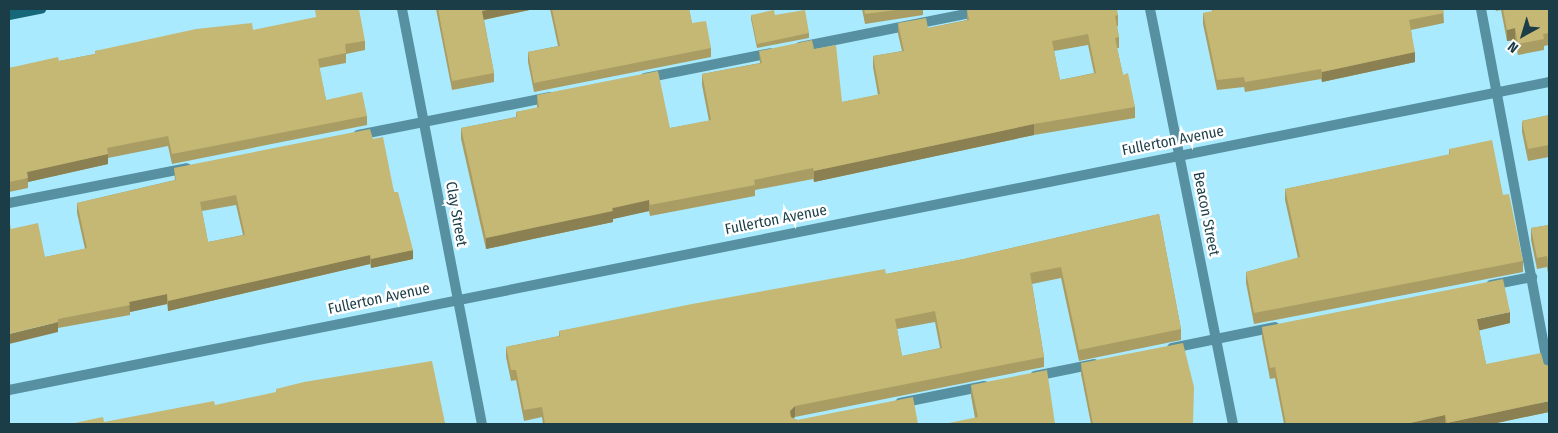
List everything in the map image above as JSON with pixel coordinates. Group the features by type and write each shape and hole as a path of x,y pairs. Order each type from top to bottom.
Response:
{"main road":[{"path":"9,15 36,9"}],"street":[{"name":"Clay Street","path":"402,9 482,424"},
{"path":"629,81 991,9"},
{"name":"Beacon Street","path":"1150,9 1233,424"},
{"path":"1481,9 1549,371"},
{"name":"Fullerton Avenue","path":"9,390 1549,82"},
{"path":"347,137 561,95"},
{"path":"9,202 202,165"},
{"path":"1484,286 1532,277"},
{"path":"1157,351 1283,326"},
{"path":"1021,379 1108,361"},
{"path":"884,406 991,385"}],"building":[{"path":"315,9 359,9 365,41 345,44 346,53 318,59 326,100 362,92 367,116 172,154 168,136 107,148 108,154 27,172 28,178 9,182 9,68 58,57 59,61 95,54 95,51 196,29 252,23 253,30 316,17"},
{"path":"438,9 491,9 482,11 494,73 452,81"},
{"path":"552,9 689,9 692,23 706,21 711,48 534,83 528,52 560,46"},
{"path":"864,9 904,9 865,14"},
{"path":"1117,9 1118,15 1115,16 1119,37 1115,38 1123,75 1128,73 1135,107 1034,124 814,171 813,168 754,180 755,185 650,205 649,200 612,208 613,211 486,238 461,128 517,117 516,112 539,107 537,95 658,71 670,128 711,120 702,74 762,63 759,51 812,40 814,49 836,45 842,102 880,94 873,56 904,51 898,23 926,18 928,28 969,20 967,10","holes":["1088,34 1096,73 1060,80 1052,41"]},
{"path":"1213,9 1443,9 1444,13 1409,20 1415,52 1322,72 1321,69 1245,82 1244,77 1217,80 1203,13 1213,11"},
{"path":"1503,9 1549,9 1549,33 1543,34 1544,39 1518,44 1515,28 1507,30"},
{"path":"774,10 775,15 805,10 809,33 757,44 751,15"},
{"path":"1549,115 1549,145 1528,149 1522,121"},
{"path":"370,129 373,139 383,137 394,192 398,192 413,250 371,259 370,255 168,301 167,294 129,302 130,305 58,319 58,322 9,334 9,220 11,229 38,223 45,257 87,248 77,203 176,180 174,168","holes":["236,195 245,235 208,242 200,202"]},
{"path":"1492,140 1503,195 1509,194 1523,261 1254,313 1246,272 1300,257 1285,189 1450,154 1449,149"},
{"path":"1159,214 1181,329 1079,350 1061,267 1030,273 1044,357 795,406 790,411 791,417 797,420 913,397 918,424 545,424 542,407 524,410 516,370 511,370 506,347 560,336 559,331 692,304 885,269 886,274 964,259","holes":["935,311 942,348 902,356 895,319"]},
{"path":"1549,225 1549,268 1547,256 1537,258 1531,228"},
{"path":"1503,279 1510,312 1477,319 1486,364 1541,353 1544,364 1549,366 1549,401 1447,423 1445,415 1406,424 1286,424 1275,367 1270,368 1262,327"},
{"path":"1183,343 1194,387 1193,424 1093,424 1081,363"},
{"path":"432,361 445,423 70,424 103,417 104,422 214,401 215,405 276,392 276,389 304,382"},
{"path":"1047,370 1055,424 944,424 978,417 971,385"}]}
